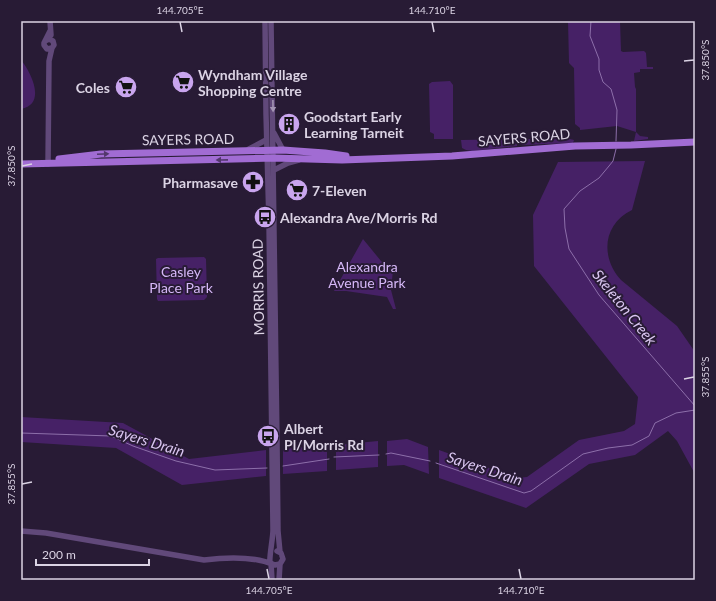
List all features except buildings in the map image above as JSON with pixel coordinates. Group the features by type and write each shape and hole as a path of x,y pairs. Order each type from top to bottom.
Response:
{"main road":[{"name":"SAYERS ROAD","path":"21,161 352,159 452,156 575,146 632,146 695,142"},
{"name":"SAYERS ROAD","path":"21,164 101,154 283,150 325,152 352,159"}],"street":[{"path":"48,161 49,62 54,45 50,31 50,21"},
{"name":"MORRIS ROAD","path":"265,21 266,140 270,151"},
{"name":"MORRIS ROAD","path":"271,21 273,131 270,151 272,307 278,531 280,552"},
{"path":"49,62 44,45 50,31"},
{"path":"45,41 49,39 53,41"},
{"path":"46,48 52,48"},
{"path":"266,82 272,82"},
{"path":"273,131 283,150"},
{"path":"242,151 255,147 266,140"},
{"name":"MORRIS ROAD","path":"270,159 274,170 272,307"},
{"path":"274,170 288,163 304,159"},
{"name":"MORRIS ROAD","path":"271,554 274,530 274,407"},
{"path":"21,531 46,533 204,560 215,558 252,558 271,554 275,551 280,552 283,559 280,564 279,580"},
{"path":"271,554 269,559 271,562 272,580"},
{"path":"252,558 271,562 275,565 280,564"}],"green space":[{"path":"568,21 620,21 621,51 644,51 646,53 647,67 653,67 653,69 640,69 640,72 634,73 636,89 636,132 617,126 580,130 580,128 575,124 574,68 569,63"},
{"path":"21,60 32,79 35,94 33,101 29,106 21,109"},
{"path":"450,81 453,85 453,139 434,139 434,134 430,132 429,84 432,82"},
{"path":"636,132 640,136 648,137 648,139 634,141"},
{"path":"562,137 574,140 573,143 522,145 521,139 551,139"},
{"path":"520,139 521,144 517,144 517,146 472,151 462,148 461,140"},
{"path":"645,161 632,210 622,216 610,232 608,251 614,271 621,280 677,326 695,352 695,474 677,441 668,431 635,455 589,464 526,508 439,478 439,450 517,478 527,477 579,440 624,431 635,424 638,397 534,266 533,215 558,162"},
{"name":"Alexandra Avenue Park","path":"363,239 381,261 393,270 391,290 396,309 393,309 387,297 346,291 334,291"},
{"name":"Casley Place Park","path":"204,257 206,259 207,297 204,300 158,301 156,259"},
{"path":"21,417 123,423 189,459 266,450 266,476 182,485 116,448 21,442"},
{"path":"407,439 428,447 429,474 404,465 387,466 387,441"},
{"path":"378,441 378,467 336,470 336,445"},
{"path":"327,445 327,471 283,474 283,449"}],"waterway":[{"name":"Skeleton Creek","path":"591,21 590,36 599,59 599,70 603,82 611,89 617,110 616,141"},
{"name":"Skeleton Creek","path":"616,149 613,161 599,178 580,191 564,209 565,228 569,249 599,295 695,406"},
{"name":"Sayers Drain","path":"436,463 524,493 531,491 583,454 608,448 632,445 649,436 655,423 676,413 695,410"},
{"name":"Sayers Drain","path":"21,433 111,436 133,446 176,461 215,470 267,468"},
{"name":"Sayers Drain","path":"386,454 391,453 430,461"},
{"name":"Sayers Drain","path":"334,457 379,455"},
{"name":"Sayers Drain","path":"283,466 329,459"}],"place":[{"name":"Wyndham Village Shopping Centre","path":"183,82"},
{"name":"Coles","path":"126,87"},
{"name":"Goodstart Early Learning Tarneit","path":"289,124"},
{"name":"Pharmasave","path":"253,182"},
{"name":"7-Eleven","path":"297,190"},
{"name":"Alexandra Ave/Morris Rd","path":"265,217"},
{"name":"Albert Pl/Morris Rd","path":"268,436"}]}
